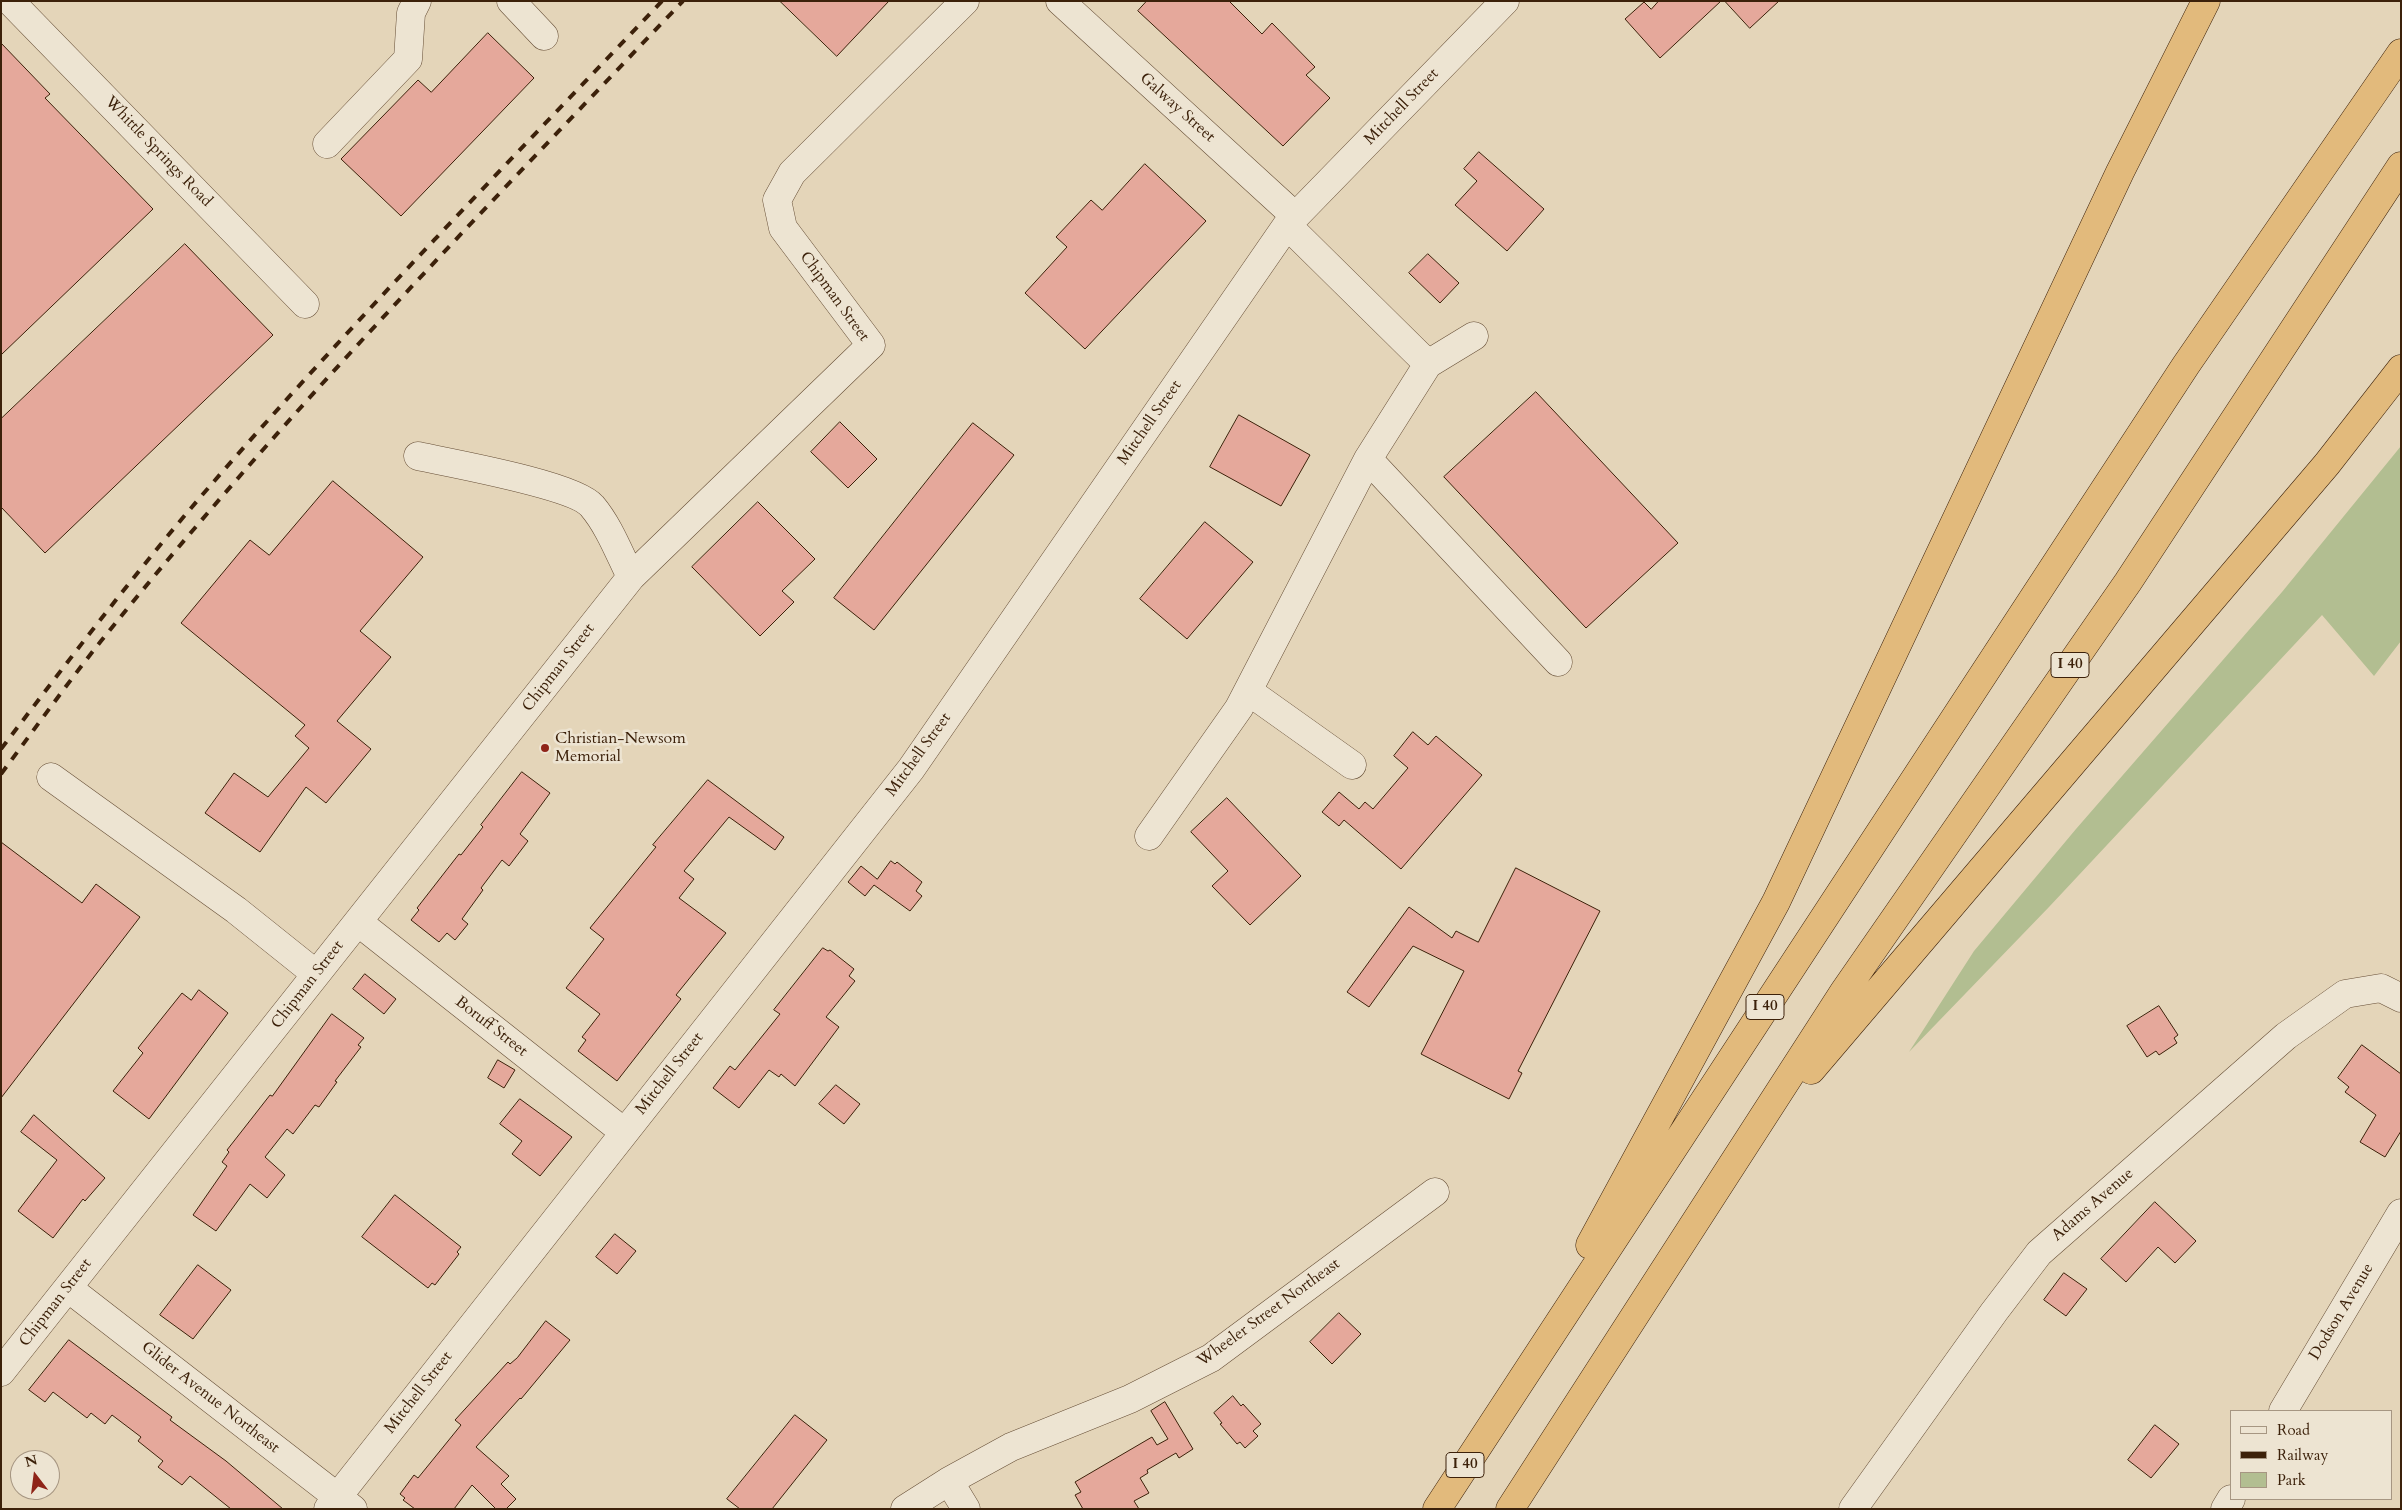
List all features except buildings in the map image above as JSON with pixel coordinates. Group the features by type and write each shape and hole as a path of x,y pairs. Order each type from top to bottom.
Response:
{"highway":[{"path":"1493,1422 1776,902 2120,172 2206,1"},
{"name":"I 40","path":"1437,1509 2186,365 2401,53"},
{"name":"I 40","path":"1510,1509 1843,993 2128,582 2401,166"},
{"path":"1735,1161 1939,918 2327,464 2401,369"}],"street":[{"name":"Whittle Springs Road","path":"10,1 306,304"},
{"path":"327,144 408,59 411,13 417,1"},
{"path":"512,1 544,36"},
{"name":"Chipman Street","path":"1,1372 630,576 871,345 783,228 777,200 792,173 965,1"},
{"name":"Galway Street","path":"1060,1 1291,221 1428,364"},
{"name":"Mitchell Street","path":"340,1505 624,1132 911,769 1291,221 1505,1"},
{"path":"1149,836 1239,708 1368,459 1428,364 1474,336"},
{"path":"418,456 562,489 592,504 630,576"},
{"path":"1368,459 1558,662"},
{"path":"1248,691 1352,765"},
{"path":"51,777 236,910 316,974"},
{"name":"Boruff Street","path":"358,922 624,1132"},
{"name":"Adams Avenue","path":"1854,1509 1994,1312 2039,1253 2286,1036 2345,994 2381,988 2401,998"},
{"name":"Wheeler Street Northeast","path":"905,1509 949,1480 1011,1447 1130,1399 1212,1358 1435,1192"},
{"name":"Dodson Avenue","path":"2284,1410 2401,1213"},
{"name":"Glider Avenue Northeast","path":"68,1288 340,1505"},
{"path":"949,1480 966,1509"}],"green space":[{"path":"2401,446 2401,641 2374,676 2322,615 2049,907 1909,1052 1974,951 2076,829 2282,592"}],"railway":[{"path":"1,749 156,550 210,486 320,362 662,1"},
{"path":"1,774 101,641 240,475 385,315 683,1"}],"place":[{"name":"Christian-Newsom Memorial","path":"545,748"}]}
